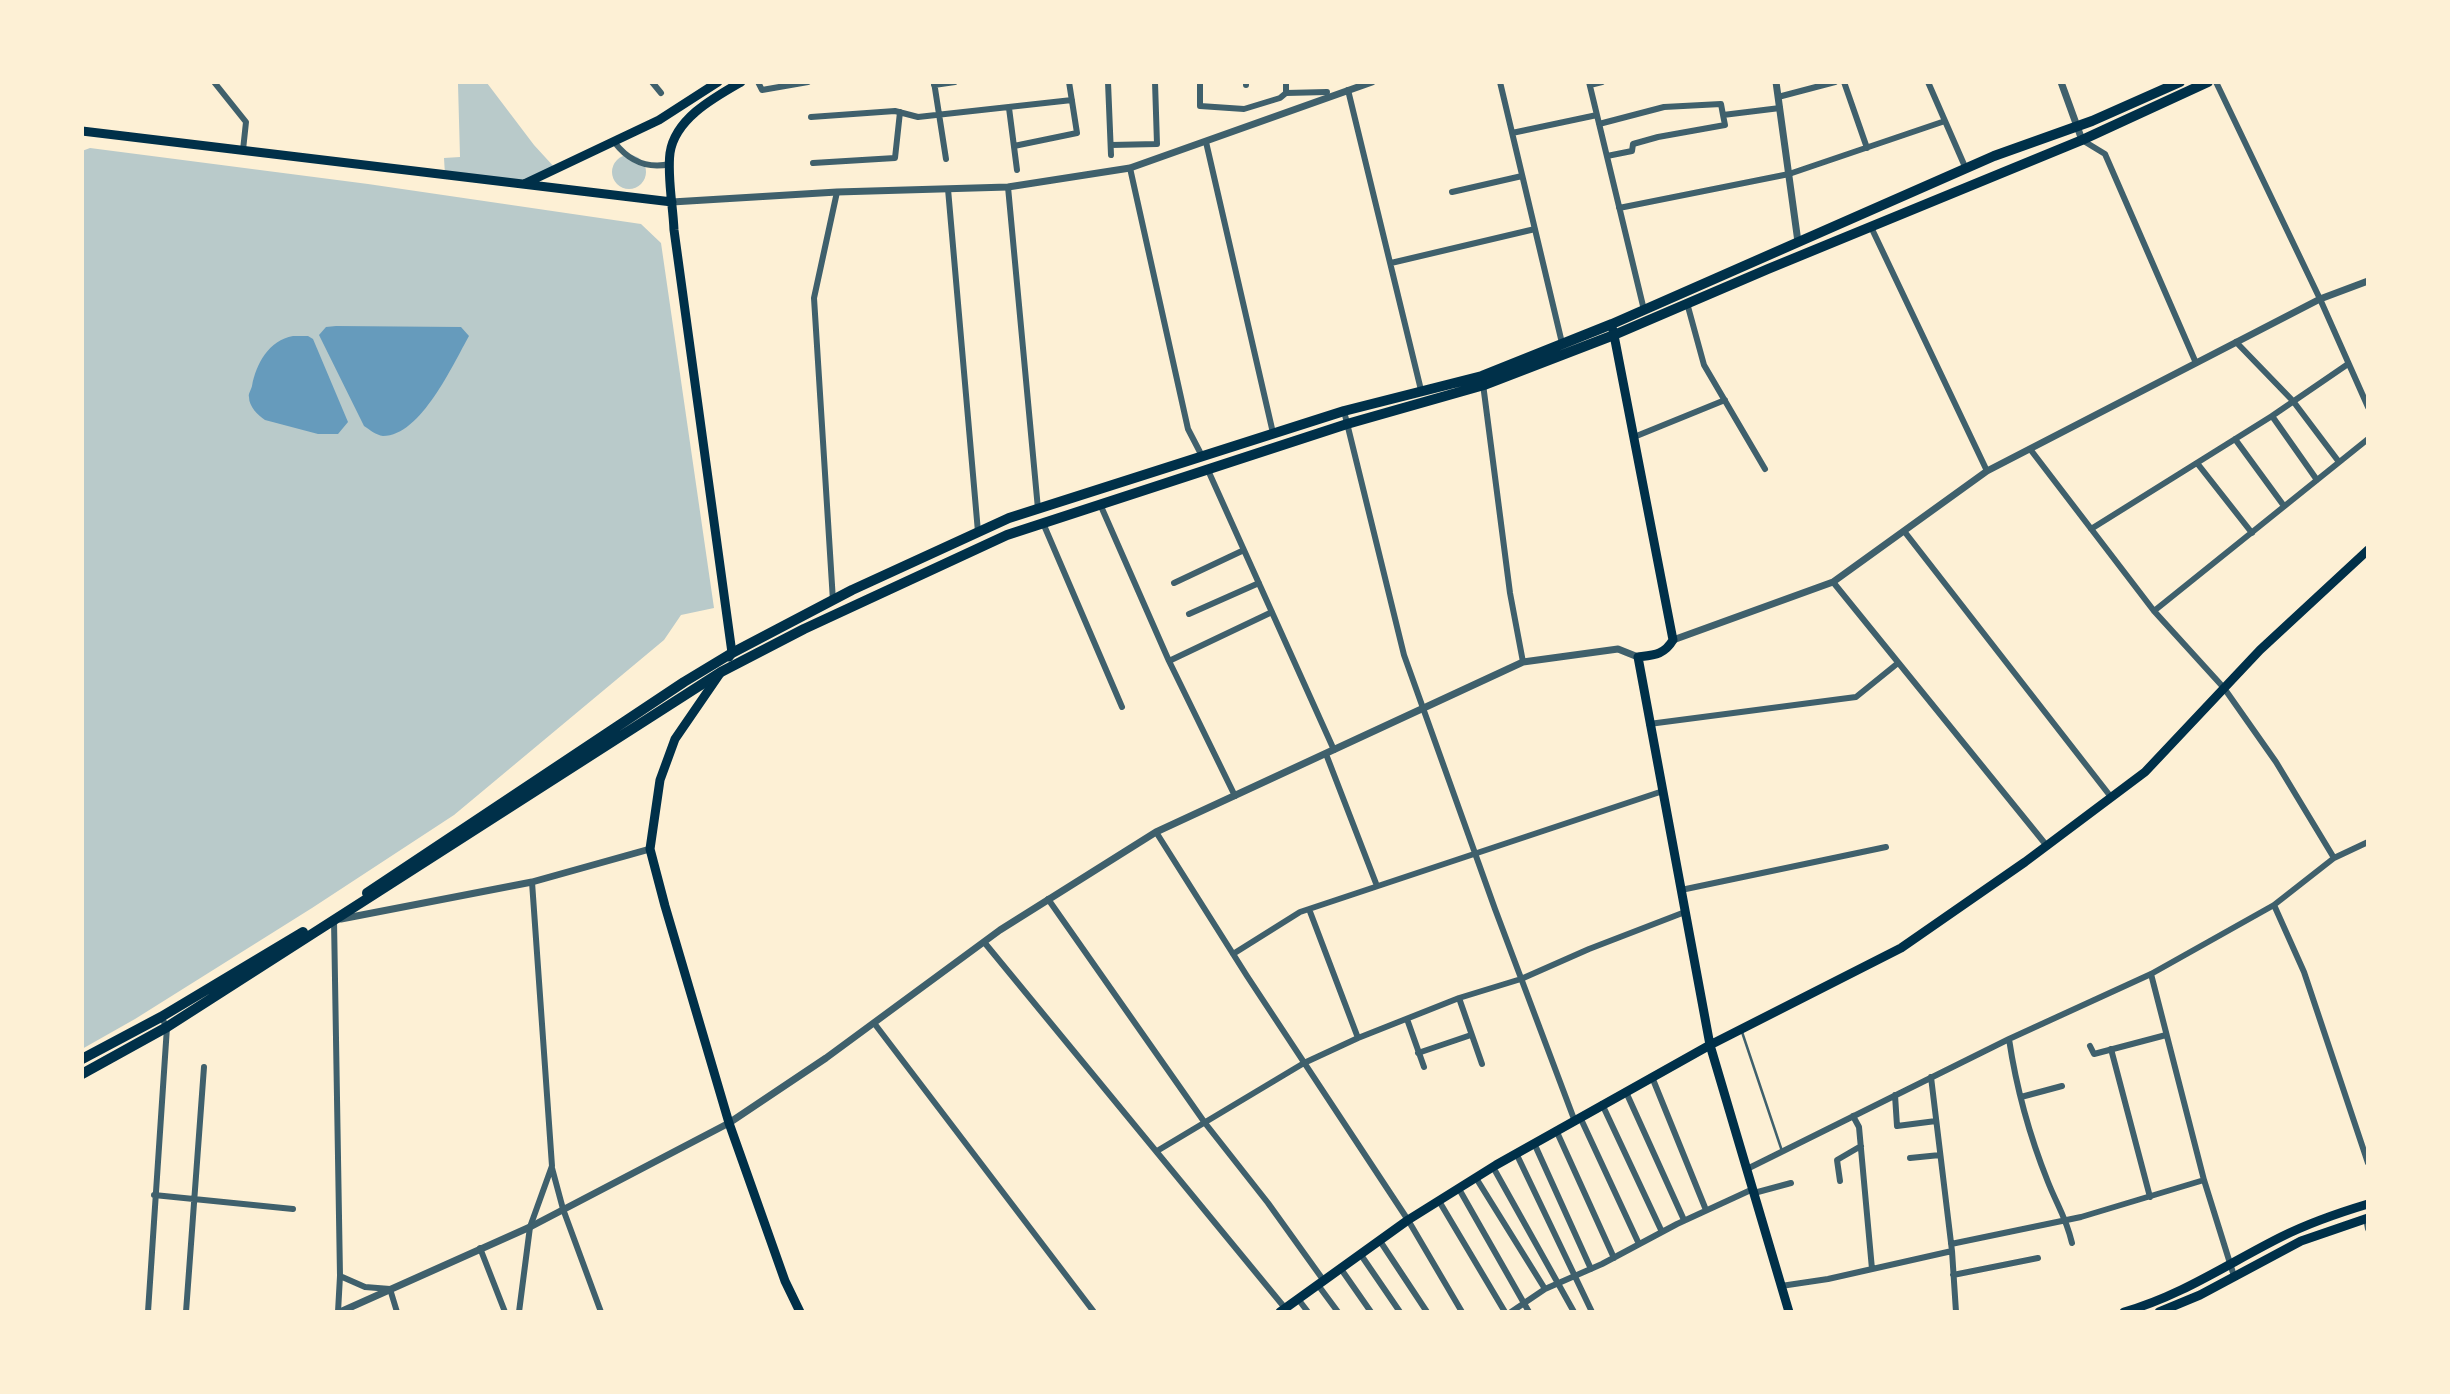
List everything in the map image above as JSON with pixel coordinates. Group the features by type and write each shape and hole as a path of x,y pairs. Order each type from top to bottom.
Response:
{"main road":[{"path":"522,185 659,121 718,82"},
{"path":"741,82 712,99 682,126 675,139 670,164 672,202 732,653 676,739 660,780 650,849 729,1123 785,1281 800,1312"},
{"path":"82,1059 160,1017 361,897 684,682 732,653 978,532 1009,518 1344,411 1421,390 1483,380 1562,342 1613,330 1644,310 1798,242 1966,169 2180,82"},
{"path":"82,1074 167,1027 721,672 804,629 1007,534 1483,380 1687,303 2082,140 2208,82"},
{"path":"82,131 672,202"},
{"path":"1613,330 1673,640 1667,650 1638,657 1649,724 1710,1045 1787,1311"},
{"path":"1283,1310 1409,1220 1516,1153 1710,1045 1901,948 2047,846 2145,772 2260,650 2368,550"},
{"path":"2124,1312 2188,1288 2301,1228 2345,1210 2368,1205"},
{"path":"2162,1311 2200,1295 2301,1241 2367,1218"}],"street":[{"path":"214,82 246,122 243,150"},
{"path":"652,82 661,93"},
{"path":"758,82 762,90 808,82"},
{"path":"946,159 934,83 955,82"},
{"path":"1014,146 1077,133 1069,82"},
{"path":"1108,82 1111,155"},
{"path":"1111,145 1157,144 1155,82"},
{"path":"1200,82 1200,106 1244,109 1280,98 1286,93 1327,92"},
{"path":"1286,82 1286,93"},
{"path":"672,202 836,192 1008,187 1130,168 1372,82"},
{"path":"1500,82 1562,342"},
{"path":"1602,82 1589,84 1644,310"},
{"path":"1776,82 1798,242"},
{"path":"1778,97 1835,82"},
{"path":"1844,82 1867,148"},
{"path":"1928,82 1966,169"},
{"path":"2060,82 2082,140 2105,153 2196,363"},
{"path":"2216,82 2320,299 2368,407"},
{"path":"1348,90 1421,390"},
{"path":"811,117 900,112 918,117 980,108 1009,108 1072,100"},
{"path":"1599,124 1664,107 1721,104 1725,125 1658,137 1633,144 1632,150 1607,156"},
{"path":"1009,108 1017,170"},
{"path":"1723,115 1780,108"},
{"path":"813,163 895,158 900,112"},
{"path":"1512,133 1597,115"},
{"path":"1619,208 1789,174 1945,121"},
{"path":"615,142 634,160 647,165 670,164"},
{"path":"1206,142 1273,433"},
{"path":"1130,168 1188,429 1202,456"},
{"path":"1452,192 1522,176"},
{"path":"1008,187 1038,509"},
{"path":"948,189 978,532"},
{"path":"833,601 814,298 836,192"},
{"path":"1871,227 1987,471"},
{"path":"1391,263 1535,229"},
{"path":"1673,640 1833,582 1987,471 2320,299 2368,281"},
{"path":"1687,303 1704,365 1765,469"},
{"path":"2236,342 2293,401 2339,462"},
{"path":"2091,529 2272,416 2348,364"},
{"path":"1483,380 1510,593 1523,662"},
{"path":"1634,437 1725,400"},
{"path":"1344,411 1404,655 1423,709 1521,979 1577,1118 1639,1244"},
{"path":"2272,416 2317,480"},
{"path":"2235,439 2284,506"},
{"path":"2154,611 2368,439"},
{"path":"2030,449 2154,611 2224,688 2276,762 2334,858"},
{"path":"2197,463 2252,533"},
{"path":"1207,468 1334,750"},
{"path":"1100,504 1169,661 1235,796"},
{"path":"1043,523 1122,707"},
{"path":"1904,531 2112,797"},
{"path":"1174,583 1244,550"},
{"path":"1833,582 2047,846"},
{"path":"1189,614 1259,583"},
{"path":"1169,661 1272,612"},
{"path":"650,849 533,882 334,920 339,1312 530,1227 729,1123 874,1023 984,942 1156,832 1523,662 1618,649 1638,657"},
{"path":"1649,724 1856,697 1898,663"},
{"path":"1325,754 1377,886"},
{"path":"1233,954 1300,912 1662,791"},
{"path":"1156,832 1304,1063 1409,1220 1462,1312"},
{"path":"1747,1169 2009,1039 2151,974 2274,905 2334,858 2368,842"},
{"path":"1681,890 1886,847"},
{"path":"533,882 552,1166 563,1209 601,1312"},
{"path":"1048,899 1205,1124 1268,1203 1338,1312"},
{"path":"2274,905 2305,972 2368,1163"},
{"path":"1309,909 1358,1038"},
{"path":"1157,1151 1304,1063 1358,1038 1460,998 1521,979 1685,912"},
{"path":"984,942 1157,1151 1283,1310"},
{"path":"2151,974 2204,1180 2234,1276"},
{"path":"1460,998 1482,1064"},
{"path":"148,1312 167,1027 160,1017"},
{"path":"1407,1019 1424,1068"},
{"path":"874,1023 1094,1312"},
{"path":"1419,1053 1471,1035"},
{"path":"2090,1046 2094,1054 2166,1035"},
{"path":"2009,1039 2021,1097 2049,1185 2067,1220 2072,1243"},
{"path":"2111,1049 2150,1197"},
{"path":"186,1312 204,1067"},
{"path":"1652,1077 1706,1210"},
{"path":"1931,1077 1952,1247 1956,1312"},
{"path":"2021,1097 2062,1086"},
{"path":"1626,1091 1684,1220"},
{"path":"1895,1095 1897,1126 1936,1121"},
{"path":"1602,1104 1662,1232"},
{"path":"1853,1116 1859,1127 1872,1269"},
{"path":"1556,1130 1614,1258"},
{"path":"1534,1143 1591,1269"},
{"path":"1840,1181 1837,1160 1861,1146"},
{"path":"1516,1153 1592,1312"},
{"path":"1910,1158 1940,1155"},
{"path":"519,1312 530,1227 552,1166"},
{"path":"1493,1167 1574,1312"},
{"path":"1476,1178 1545,1289"},
{"path":"1781,1286 1872,1269 2067,1220 2204,1180"},
{"path":"1511,1312 1545,1289 1614,1258 1684,1220 1753,1191 1791,1183"},
{"path":"1459,1189 1529,1312"},
{"path":"154,1195 293,1209"},
{"path":"1439,1201 1505,1312"},
{"path":"2367,1218 2368,1229"},
{"path":"1380,1241 1427,1312"},
{"path":"480,1248 505,1312"},
{"path":"1361,1255 1399,1312"},
{"path":"1953,1275 2038,1258"},
{"path":"1340,1269 1371,1312"},
{"path":"340,1276 365,1287 390,1289"},
{"path":"390,1289 397,1312"},
{"path":"1298,1299 1308,1312"},
{"path":"2161,1299 2162,1311"}],"lane":[{"path":"1741,1030 1782,1151"}],"shaded area":[{"path":"487,83 534,145 556,169 522,185 445,175 444,158 460,157 458,84"},
{"path":"90,148 368,184 641,224 661,243 714,608 681,615 664,640 454,815 312,908 135,1019 82,1049 82,151"},
{"path":"629,155 641,160 646,172 641,184 629,189 617,184 612,172 617,160"}],"water":[{"path":"326,327 461,327 469,336 445,380 423,412 397,433 383,436 364,426 319,335"},
{"path":"293,336 308,336 313,339 348,422 338,434 318,434 265,420 251,404 249,395 260,362 277,342"}]}
